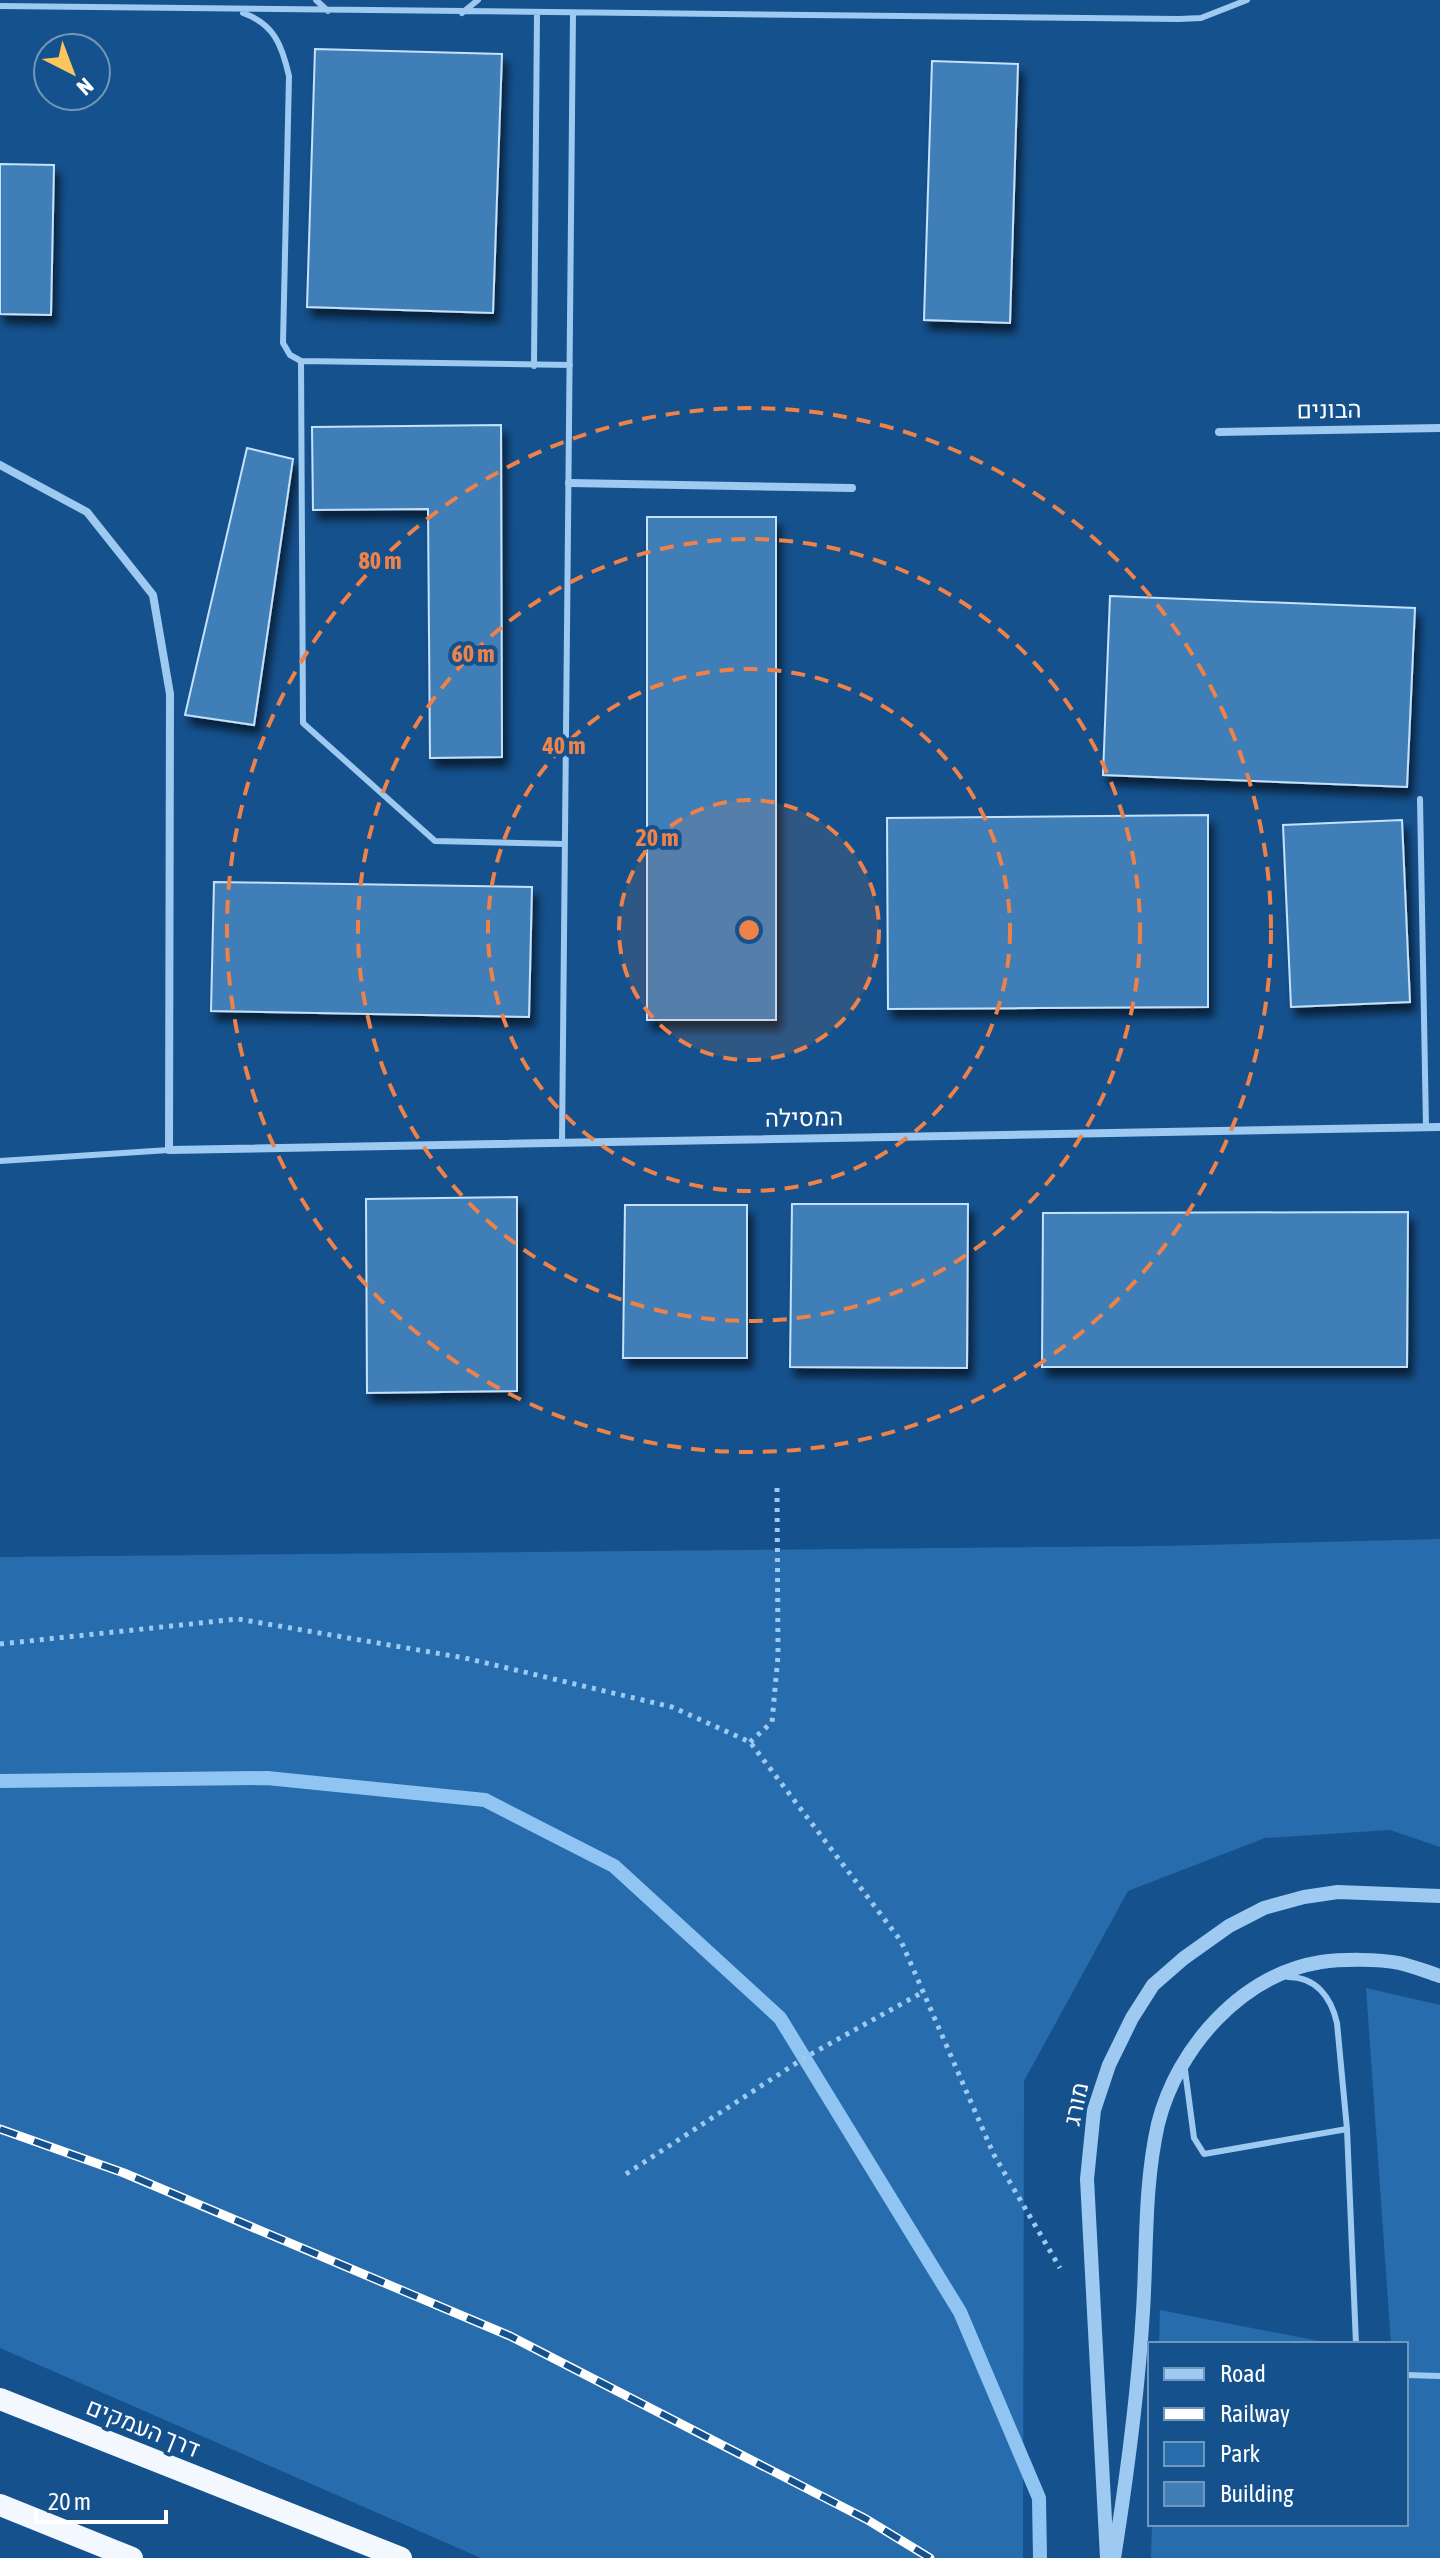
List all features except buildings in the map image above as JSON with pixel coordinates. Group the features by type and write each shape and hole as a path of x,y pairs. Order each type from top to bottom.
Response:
{"highway":[{"name":"דרך העמקים","path":"0,2399 401,2558"},
{"path":"0,2505 132,2558"}],"street":[{"name":"הבונים","path":"1219,432 1440,428"},
{"path":"0,465 87,512 153,595 170,694 169,1150"},
{"path":"569,483 852,488"},
{"name":"המסילה","path":"169,1150 1440,1127"},
{"name":"מורג","path":"1107,2558 1087,2179 1094,2110 1109,2065 1132,2018 1153,1985 1184,1958 1229,1926 1264,1908 1338,1892 1400,1892 1440,1896"},
{"path":"1114,2558 1143,2311 1150,2163 1163,2111 1184,2060 1227,2010 1288,1970 1322,1962 1348,1961 1398,1963 1440,1976"}],"lane":[{"path":"316,0 328,11"},
{"path":"462,13 478,0"},
{"path":"0,6 1179,19 1201,18 1247,0"},
{"path":"236,10 258,18 269,28 286,61 289,76 283,343 290,355 301,361 570,365"},
{"path":"534,366 537,13"},
{"path":"562,1143 573,13"},
{"path":"301,361 303,723 435,841 565,844"},
{"path":"1420,799 1426,1127"},
{"path":"0,1161 169,1150"},
{"path":"1275,1976 1306,1979 1316,1985 1334,2009 1347,2129 1356,2342"},
{"path":"1184,2060 1194,2138 1204,2154 1347,2129"},
{"path":"1408,2375 1440,2376"}],"path":[{"path":"750,1742 772,1722 778,1656 777,1486"},
{"path":"0,1644 238,1619 465,1658 672,1707 750,1742 901,1941 994,2155 1063,2272"},
{"path":"626,2174 804,2058 923,1992"}],"green space":[{"path":"1440,1539 1440,1847 1390,1830 1265,1838 1128,1891 1024,2081 1023,2558 481,2558 0,2348 0,1557 1160,1546"},
{"path":"1366,1988 1440,2005 1440,2558 1151,2558 1152,2526 1408,2526 1408,2342 1391,2342"},
{"path":"1160,2310 1324,2342 1159,2342"}],"waterway":[{"path":"0,1781 267,1778 485,1800 614,1866 780,2018 960,2312 1039,2498 1040,2558"}],"railway":[{"path":"0,2129 124,2173 510,2336 866,2519 930,2558"}]}
